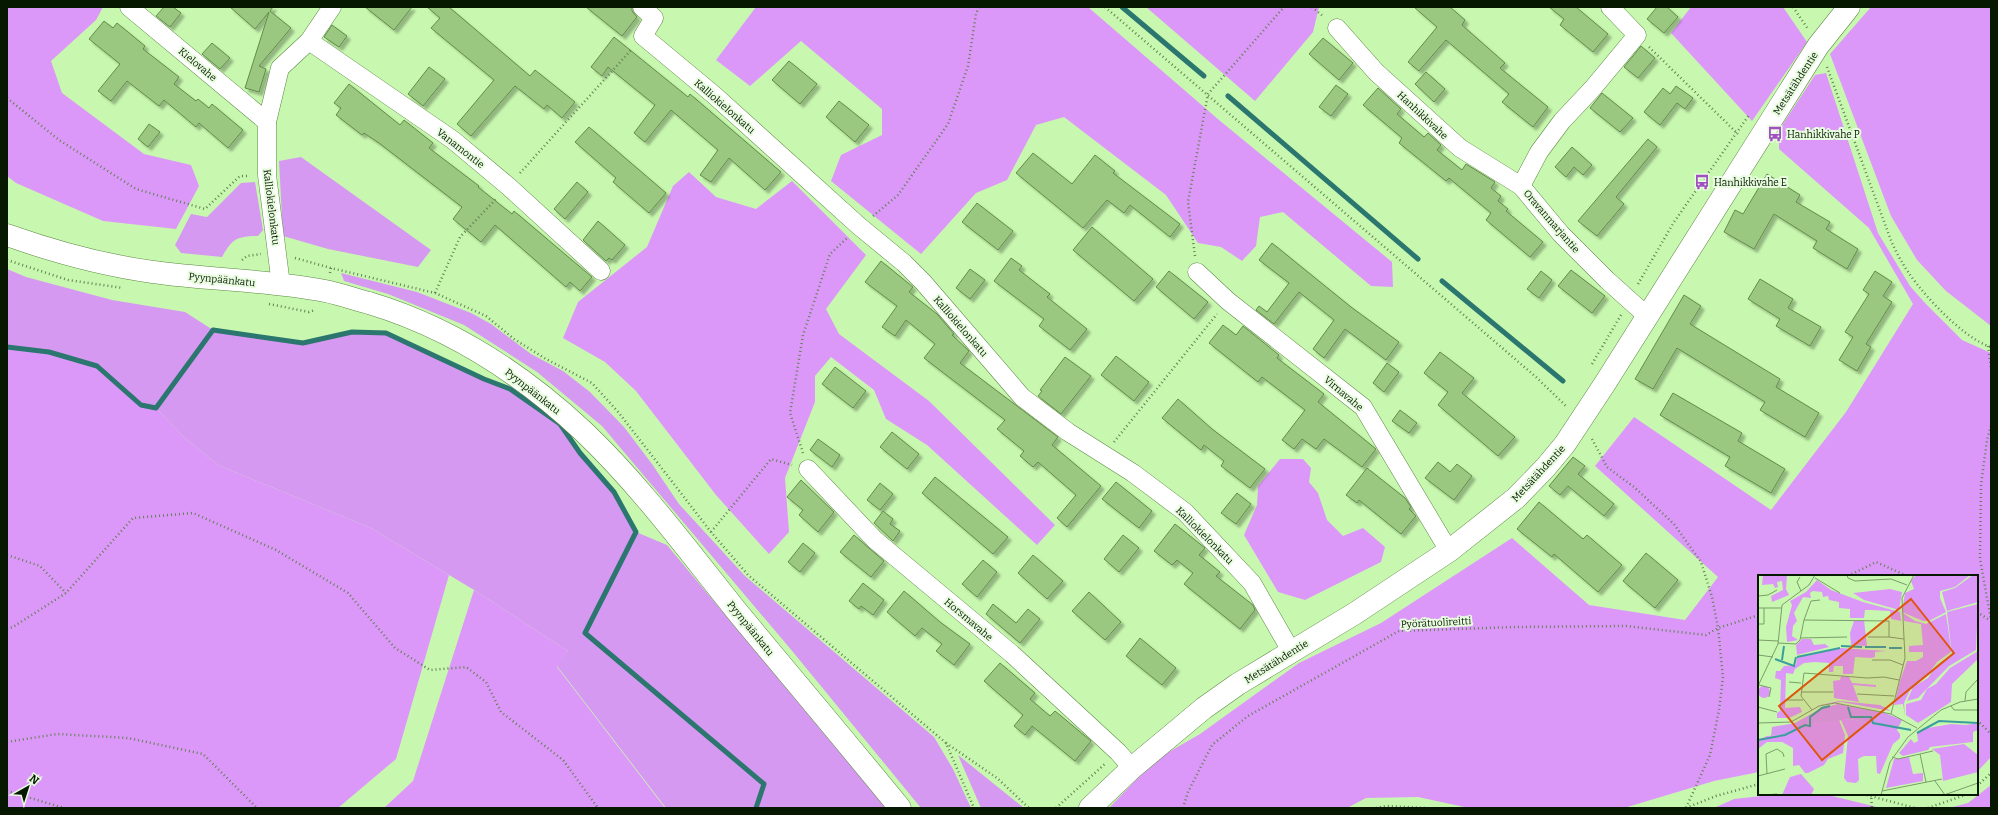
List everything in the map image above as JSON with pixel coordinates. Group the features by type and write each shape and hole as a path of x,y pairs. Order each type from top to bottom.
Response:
{"main road":[{"name":"Metsätähdentie","path":"1090,808 1125,760 1238,684 1378,599 1449,551 1516,498 1546,467 1570,414 1647,316 1818,46 1848,7"},
{"name":"Pyynpäänkatu","path":"7,235 97,263 153,272 327,291 373,304 455,338 497,363 540,394 584,432 633,484 900,808"}],"street":[{"name":"Kielovahe","path":"129,7 267,122"},
{"name":"Kalliokielonkatu","path":"281,285 267,175 267,122 280,68 309,41 332,7"},
{"path":"642,7 654,18 643,36"},
{"path":"1610,7 1637,35"},
{"name":"Hanhikkivahe","path":"1337,28 1376,72 1460,148 1521,186"},
{"name":"Oravanmarjantie","path":"1637,35 1593,88 1562,121 1539,152 1521,186 1561,234 1647,316"},
{"name":"Kalliokielonkatu","path":"643,36 714,95 859,226 904,263 923,282 1022,397 1068,432 1133,473 1185,512 1252,583 1291,651"},
{"name":"Vanamontie","path":"309,41 453,140 508,186 601,270"},
{"name":"Virnavahe","path":"1197,272 1228,301 1363,407 1449,551"},
{"name":"Horsmavahe","path":"808,469 875,540 1012,654 1125,760"}],"path":[{"path":"808,469 790,413 803,335 830,254 859,226 898,195 948,124 968,66 976,14 979,7"},
{"path":"1105,7 1536,377 1570,414 1607,467 1634,487 1674,524 1701,562 1712,597 1718,628 1723,677 1719,710 1710,755 1686,808"},
{"path":"1197,272 1188,202 1208,94 1284,7"},
{"path":"1793,7 1818,46 1892,243 1902,263 1918,286 1943,313 1966,332 1990,346 1991,368"},
{"path":"1637,35 1737,133 1755,146"},
{"path":"435,293 460,237 643,36"},
{"path":"7,98 59,140 136,189 205,209 240,176 267,175"},
{"path":"1590,367 1674,222 1750,114"},
{"path":"7,260 68,280 130,289"},
{"path":"265,304 309,312 320,309 327,291 331,268 435,293 486,316 514,339 546,359 592,383 619,413 711,532 748,575 946,743 996,778 1029,808"},
{"path":"1104,454 1228,301"},
{"path":"1570,414 1571,401"},
{"path":"1991,426 1987,440 1980,484 1980,559 1991,621"},
{"path":"711,532 771,459 808,469"},
{"path":"7,629 13,627 66,593 133,518 193,513 276,550 348,593 395,648 430,670 466,667 486,682 501,712 563,760 598,808"},
{"path":"7,555 40,566 66,593"},
{"path":"1850,575 1876,562 1905,575"},
{"path":"1978,613 1991,621"},
{"name":"Pyörätuolireitti","path":"1183,808 1188,792 1212,745 1248,716 1399,631 1515,627 1626,626 1706,635 1718,628 1758,615"},
{"path":"1978,721 1991,734"},
{"path":"7,742 57,734 128,738 203,754 257,808"},
{"path":"946,743 974,808"},
{"path":"1056,808 1125,760"},
{"path":"1978,785 1991,774"},
{"path":"1686,808 1716,796 1758,784"},
{"path":"7,791 64,808"},
{"path":"1872,808 1871,795 1915,808"},
{"path":"1928,808 1965,795"},
{"path":"1376,808 1386,806 1427,808"}],"shaded area":[{"path":"7,7 103,7 96,20 51,61 62,93 144,154 191,165 199,186 176,229 103,221 16,183 7,176"},
{"path":"756,7 1088,7 1219,120 1392,262 1393,287 1371,286 1283,212 1260,217 1256,246 1242,261 1221,247 1198,243 1166,195 1064,117 1036,125 1007,180 976,193 921,254 831,181 841,155 882,135 882,109 801,41 750,86 716,60"},
{"path":"1146,7 1319,7 1313,32 1255,101"},
{"path":"1691,7 1783,7 1807,42 1752,121 1671,33"},
{"path":"1871,7 1991,7 1991,326 1946,291 1917,260 1891,216 1830,54"},
{"path":"1826,73 1878,233 1910,286 1962,340 1991,353 1991,757 1978,771 1978,575 1758,575 1758,772 1714,781 1624,808 1469,808 1418,797 1366,798 1347,808 1109,808 1155,760 1200,734 1299,663 1381,623 1512,538 1589,605 1685,620 1718,577 1595,466 1634,417 1771,510 1846,412 1913,304 1869,228 1779,149 1779,130 1815,75"},
{"path":"301,157 431,250 418,267 328,249 283,236 279,161"},
{"path":"689,172 716,197 756,209 792,181 866,255 826,309 839,334 929,401 1055,525 1037,545 927,445 886,419 874,390 831,357 815,376 815,402 785,478 789,532 769,554 716,495 636,391 605,362 563,338 578,302 647,247 673,186"},
{"path":"255,182 263,230 258,236 240,238 232,242 222,257 181,253 175,245 191,214 207,217 241,183"},
{"path":"7,269 26,277 112,300 185,312 213,330 303,343 352,332 386,333 483,379 510,389 560,424 580,453 614,492 636,532 667,545 886,808 666,808 557,666 568,651 474,590 371,528 218,465 185,438 156,408 141,405 97,366 49,352 7,347"},
{"path":"341,273 417,292 471,313 491,324 531,354 563,371 590,392 624,427 652,464 679,504 745,576 934,737 953,769 971,808 921,808 793,652 602,426 537,372 464,325 388,294 344,281"},
{"path":"7,347 49,352 97,366 141,405 156,408 185,438 218,465 371,528 449,575 396,759 338,808 7,808"},
{"path":"1280,459 1303,459 1311,468 1309,482 1318,493 1327,520 1343,536 1363,528 1385,547 1381,562 1305,600 1278,592 1244,535 1257,505 1258,486"},
{"path":"474,590 568,651 557,667 665,808 384,808 413,781"},
{"path":"958,755 1024,808 981,808"},
{"path":"1991,785 1991,808 1949,808 1968,803"},
{"path":"1772,795 1828,795 1881,808 1714,808 1734,799"}],"building":[{"path":"164,7 173,7 181,13 170,27 156,16"},
{"path":"230,7 273,7 270,11 291,28 259,66 266,69 259,92 245,88 269,12 255,29"},
{"path":"365,7 412,7 394,30"},
{"path":"427,7 449,7 530,76 535,70 575,102 562,118 547,105 544,109 515,86 471,136 457,124 494,80 431,28 440,18"},
{"path":"586,7 632,7 632,11 637,17 622,36"},
{"path":"1414,7 1450,7 1465,20 1462,25 1505,63 1500,68 1548,107 1533,127 1502,102 1509,94 1446,40 1419,71 1408,62 1437,27"},
{"path":"1549,7 1576,7 1608,34 1593,52 1560,25 1564,19"},
{"path":"1657,7 1667,7 1678,17 1664,33 1647,19"},
{"path":"104,21 113,28 117,23 145,46 143,49 179,77 174,84 196,101 198,99 209,108 212,104 243,130 228,148 199,123 196,127 164,100 159,106 127,81 111,101 98,91 120,64 89,39"},
{"path":"332,25 347,36 339,47 324,37"},
{"path":"614,37 688,97 690,94 781,172 765,190 729,158 711,182 700,175 718,150 671,110 645,142 634,133 655,105 608,67 602,76 591,67"},
{"path":"1323,38 1353,63 1339,80 1309,54"},
{"path":"212,43 230,58 220,69 202,54"},
{"path":"1641,46 1655,58 1638,78 1624,67"},
{"path":"789,61 817,84 800,104 772,80"},
{"path":"429,67 445,79 423,106 408,94"},
{"path":"1426,72 1445,89 1434,102 1415,84"},
{"path":"349,84 400,125 404,120 433,143 429,148 479,186 478,187 512,214 514,211 592,277 580,291 570,282 566,287 495,225 481,242 453,219 462,207 379,143 364,133 362,135 336,115 341,108 334,103"},
{"path":"1336,85 1348,94 1331,116 1319,107"},
{"path":"1676,86 1693,98 1685,109 1677,103 1660,125 1644,112 1663,88 1670,94"},
{"path":"1378,88 1401,109 1397,114 1424,137 1428,133 1441,145 1437,150 1462,170 1466,164 1495,182 1491,188 1501,196 1498,201 1508,209 1506,211 1543,242 1530,257 1486,220 1491,213 1449,178 1446,181 1399,143 1402,138 1363,105"},
{"path":"1602,93 1633,118 1620,132 1590,108"},
{"path":"839,101 869,125 855,142 826,117"},
{"path":"149,124 160,132 148,147 138,139"},
{"path":"589,127 666,193 649,213 613,182 616,178 575,142"},
{"path":"1648,139 1657,147 1616,197 1624,204 1597,236 1578,221"},
{"path":"1572,147 1592,165 1583,175 1574,167 1566,177 1555,167"},
{"path":"1033,153 1072,184 1095,155 1115,171 1113,173 1180,224 1170,237 1130,205 1124,213 1107,200 1083,228 1016,173"},
{"path":"1767,174 1800,195 1796,202 1830,222 1826,229 1858,249 1847,269 1813,248 1817,241 1774,214 1754,249 1724,232 1735,210 1743,214"},
{"path":"577,182 588,192 565,219 554,209"},
{"path":"977,203 1013,231 998,250 962,222"},
{"path":"598,221 625,245 612,260 609,258 606,261 583,240"},
{"path":"1092,227 1153,279 1134,301 1073,250"},
{"path":"1272,243 1351,307 1399,342 1386,360 1345,329 1324,358 1313,349 1334,320 1299,292 1274,324 1256,310 1259,306 1267,312 1289,283 1259,260"},
{"path":"1011,258 1022,266 1019,270 1050,294 1047,297 1087,329 1070,350 1039,326 1044,319 994,281"},
{"path":"881,261 913,287 909,292 937,314 954,334 952,335 969,351 960,363 1058,437 1052,445 1101,486 1067,527 1057,518 1076,495 1038,462 1033,467 1020,456 1024,451 997,429 1005,420 924,358 935,344 906,320 895,336 882,327 897,306 865,282"},
{"path":"970,269 985,280 970,299 956,288"},
{"path":"1571,270 1605,296 1592,313 1558,286"},
{"path":"1169,271 1208,302 1194,319 1156,287"},
{"path":"1541,271 1552,280 1539,298 1527,289"},
{"path":"1875,271 1892,282 1883,296 1892,302 1866,344 1871,347 1857,371 1839,360 1853,337 1845,332 1869,294 1863,290"},
{"path":"1760,279 1793,299 1788,308 1821,327 1810,346 1776,326 1780,319 1748,299"},
{"path":"1684,295 1701,306 1690,324 1780,379 1776,387 1819,413 1805,437 1760,410 1765,402 1677,348 1653,389 1635,379"},
{"path":"1223,325 1236,335 1243,326 1279,355 1277,358 1324,394 1318,402 1376,449 1362,467 1324,439 1316,449 1302,439 1294,449 1282,440 1305,410 1262,377 1258,382 1209,343"},
{"path":"1440,352 1474,378 1462,393 1515,437 1498,456 1438,405 1448,392 1424,373"},
{"path":"1116,356 1149,382 1134,401 1101,375"},
{"path":"1065,357 1091,376 1061,414 1038,396 1042,391 1040,390"},
{"path":"1387,363 1399,372 1384,392 1373,383"},
{"path":"835,367 866,391 853,408 822,384"},
{"path":"1673,393 1742,433 1738,441 1785,469 1771,493 1725,466 1730,457 1660,415"},
{"path":"1178,399 1212,429 1265,469 1250,488 1221,466 1224,461 1204,445 1201,450 1162,418"},
{"path":"1400,410 1417,423 1409,433 1392,421"},
{"path":"892,432 919,454 907,469 880,447"},
{"path":"818,439 840,455 832,467 810,450"},
{"path":"1573,457 1585,466 1578,474 1614,504 1604,516 1568,486 1560,495 1549,486"},
{"path":"1438,462 1450,472 1457,464 1472,476 1454,500 1425,478"},
{"path":"1367,468 1405,498 1411,507 1409,509 1416,516 1401,534 1359,500 1357,503 1346,495"},
{"path":"935,477 1008,537 993,554 922,493"},
{"path":"801,480 834,512 818,532 799,515 803,510 787,497"},
{"path":"1116,482 1152,511 1139,528 1102,499"},
{"path":"880,483 893,494 880,510 867,500"},
{"path":"1237,493 1251,504 1236,524 1221,513"},
{"path":"1539,502 1583,539 1587,535 1622,565 1598,592 1554,554 1552,557 1517,529"},
{"path":"883,511 893,519 890,524 900,531 893,541 874,523"},
{"path":"1175,524 1205,548 1199,555 1220,572 1216,576 1253,605 1255,610 1240,629 1184,584 1193,573 1177,560 1172,565 1154,551"},
{"path":"854,535 884,561 871,577 840,552"},
{"path":"1123,535 1139,548 1119,572 1104,559"},
{"path":"803,543 815,553 800,572 788,562"},
{"path":"1646,553 1678,580 1655,608 1623,581"},
{"path":"1033,555 1063,581 1047,599 1018,573"},
{"path":"983,560 997,572 977,597 962,584"},
{"path":"863,583 884,600 873,615 861,606 859,609 849,601"},
{"path":"904,591 940,622 970,644 954,665 936,651 942,644 922,628 915,636 887,612"},
{"path":"1089,592 1121,622 1105,640 1072,611"},
{"path":"993,604 1016,623 1028,609 1040,619 1020,643 986,614"},
{"path":"1140,638 1176,668 1162,685 1126,656"},
{"path":"1000,663 1035,693 1030,699 1050,716 1055,711 1091,741 1075,761 1032,726 1025,735 1014,726 1023,715 984,681"}],"waterway":[{"path":"1122,7 1204,76"},
{"path":"1228,96 1418,259"},
{"path":"1442,281 1563,381"},
{"path":"7,347 49,352 97,366 141,405 156,408 213,330 303,343 352,332 386,333 484,379 510,389 560,424 580,453 614,492 636,532 585,633 764,784 756,808"}],"place":[{"name":"Hanhikkivahe P","path":"1775,134"},
{"name":"Hanhikkivahe E","path":"1702,182"}]}
